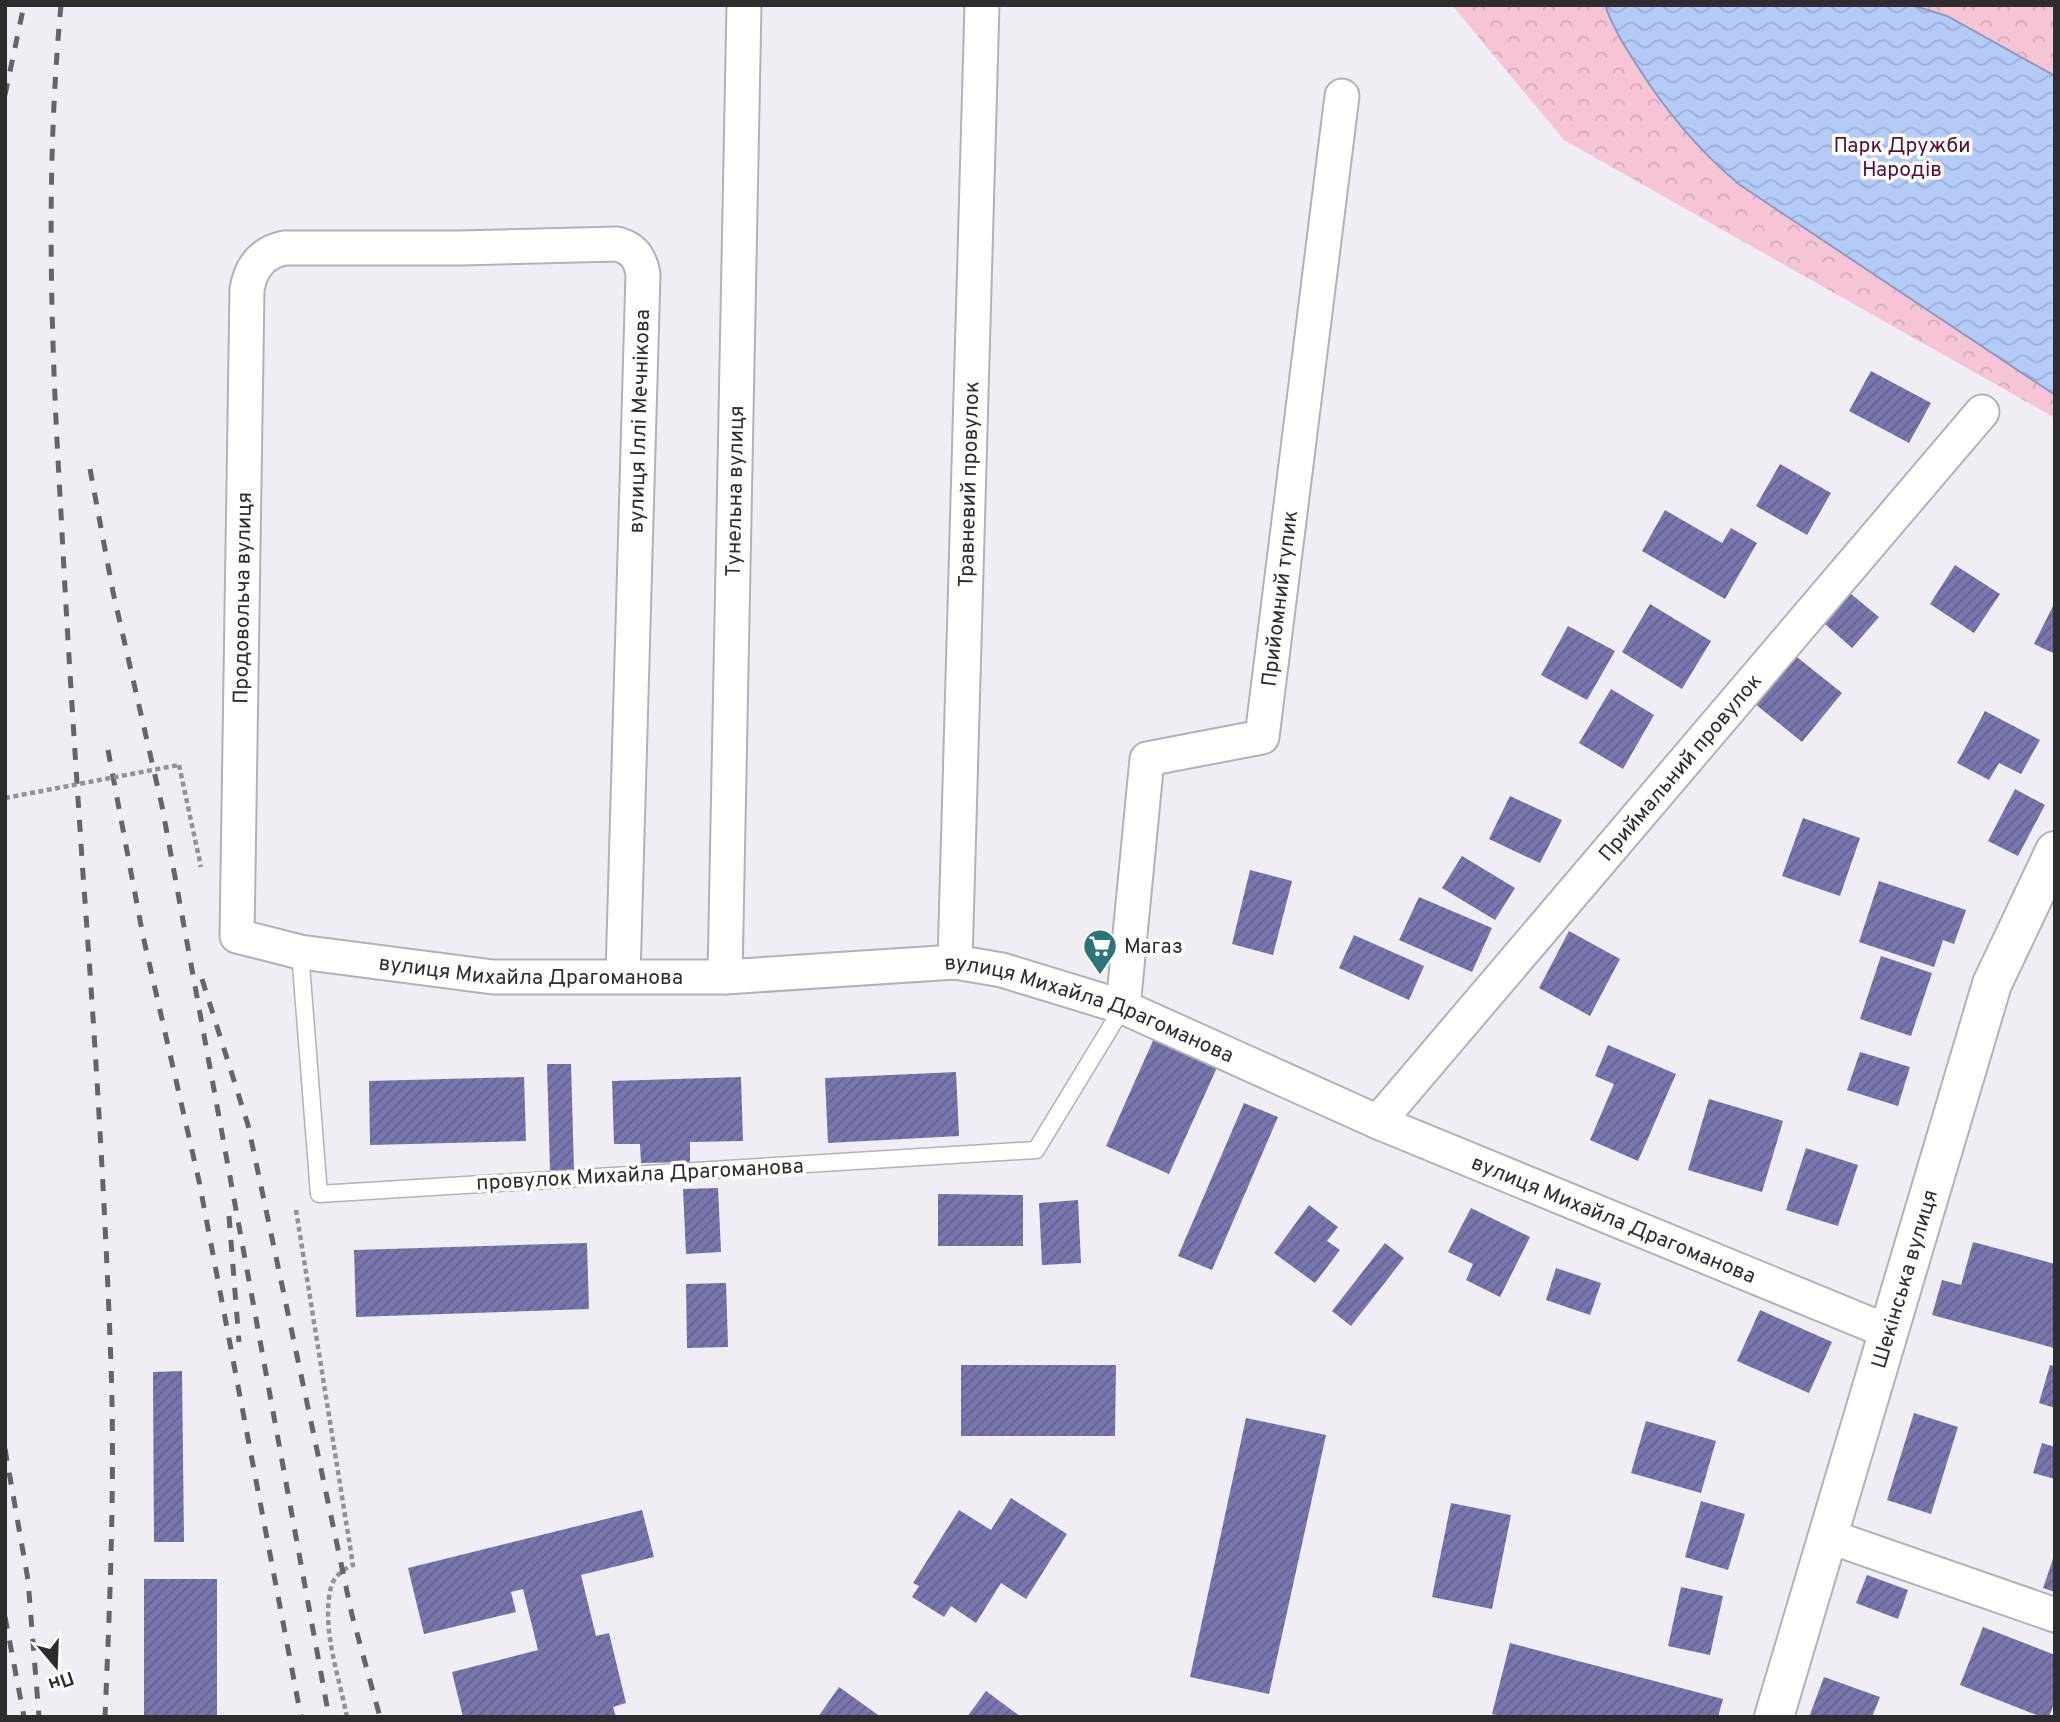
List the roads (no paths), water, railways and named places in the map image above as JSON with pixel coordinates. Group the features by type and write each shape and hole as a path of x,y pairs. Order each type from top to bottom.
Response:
{"main road":[{"name":"Шекінська вулиця","path":"1774,1717 1992,984 2055,850"}],"street":[{"name":"Тунельна вулиця","path":"725,976 744,5"},
{"name":"Травневий провулок","path":"955,962 982,5"},
{"name":"Прийомний тупик","path":"1123,1007 1147,759 1262,737 1342,96"},
{"name":"вулиця Іллі Мечнікова","path":"258,262 275,250 284,248 460,248 617,244 627,247 638,257 642,283 623,976"},
{"name":"Продовольча вулиця","path":"237,936 247,289 253,268 258,262"},
{"name":"Приймальний провулок","path":"1378,1122 1982,412"},
{"name":"вулиця Михайла Драгоманова","path":"237,936 300,952 493,976 725,976 955,962 1002,970 1123,1007 1378,1122 1889,1332"},
{"path":"1828,1536 2055,1615"}],"lane":[{"name":"провулок Михайла Драгоманова","path":"300,952 319,1194 1036,1150 1123,1007"}],"water":[{"name":"Парк Дружби Народів","path":"1605,5 1912,5 1947,16 2055,76 2055,395 1740,185 1725,172 1684,131 1660,100 1624,45"}],"railway":[{"path":"5,95 24,5"},
{"path":"61,5 51,195 52,323 57,450 99,1119 111,1364 112,1496 105,1717"},
{"path":"90,469 113,592 162,806 329,1717"},
{"path":"108,750 143,936 199,1181 301,1717"},
{"path":"202,979 248,1125 352,1615 380,1717"},
{"path":"229,1216 239,1342"},
{"path":"5,1449 28,1580 39,1717"},
{"path":"5,1617 24,1717"}],"place":[{"name":"Магаз","path":"1100,976"}]}
